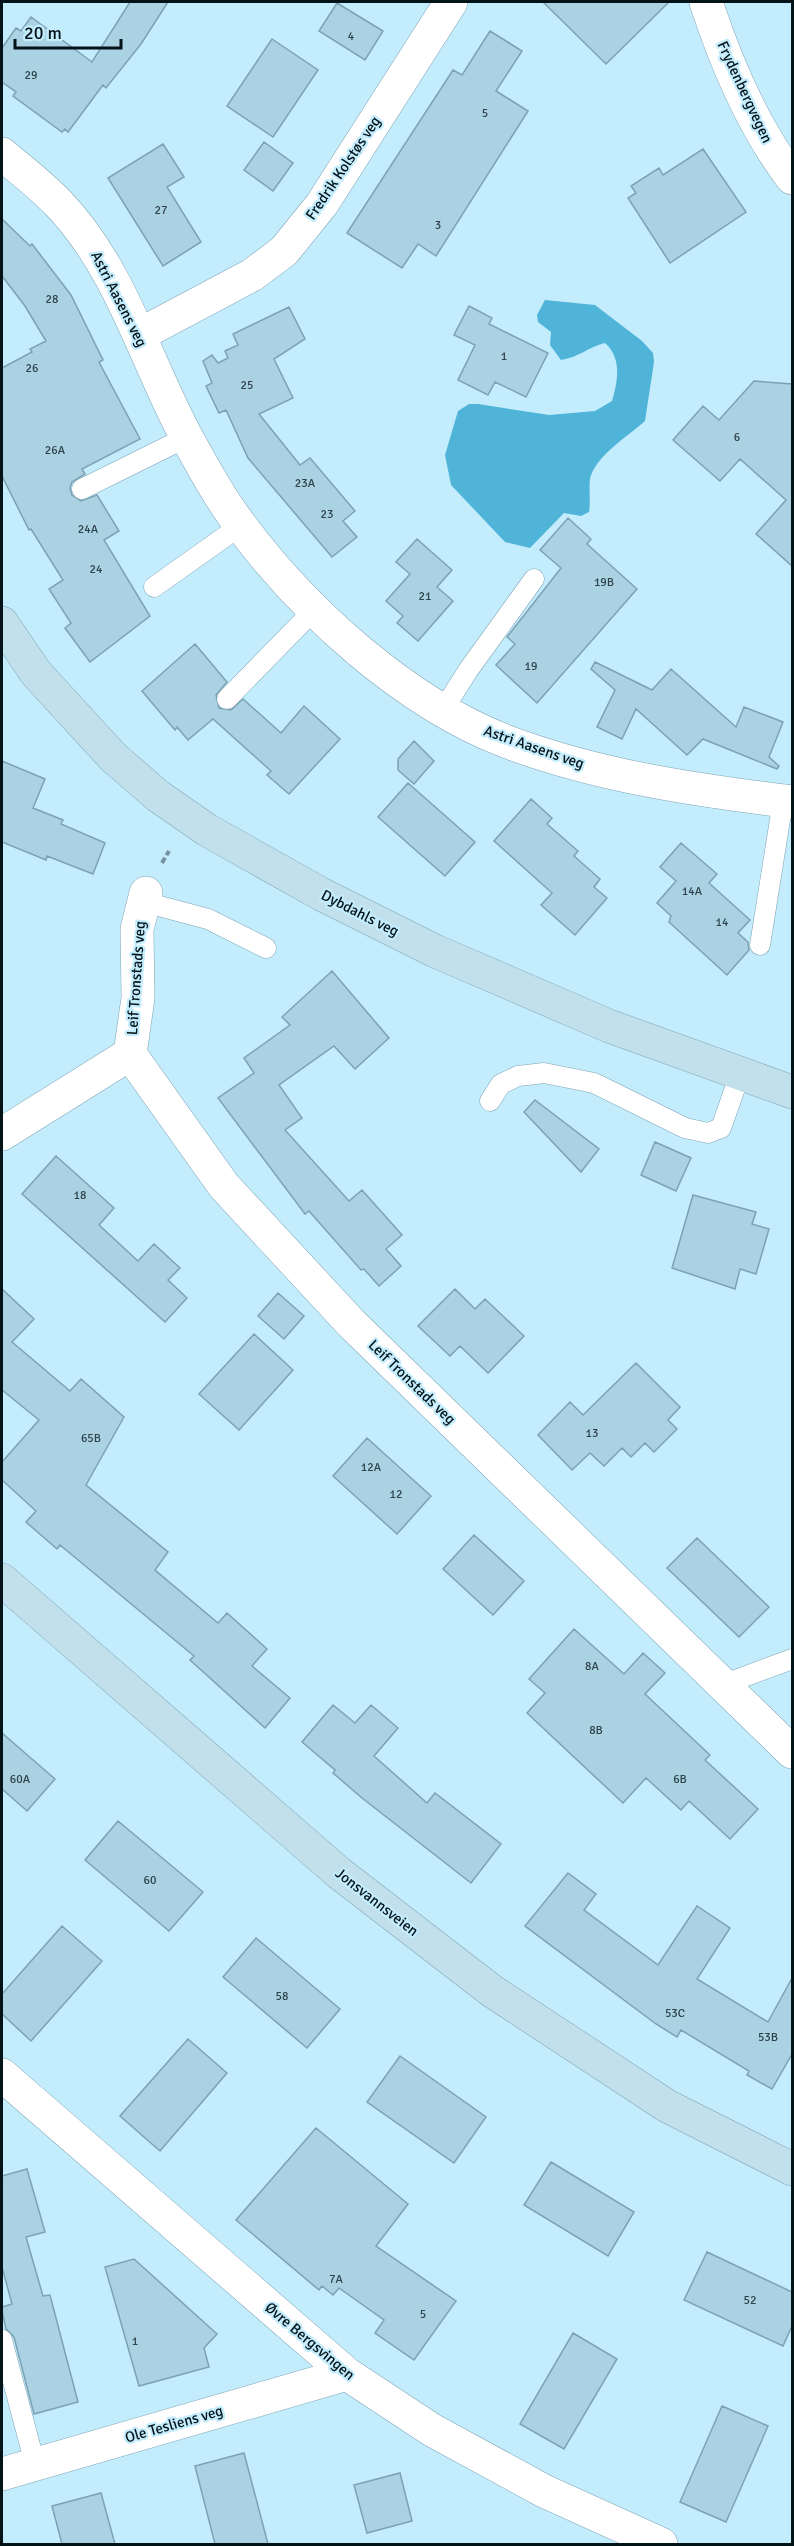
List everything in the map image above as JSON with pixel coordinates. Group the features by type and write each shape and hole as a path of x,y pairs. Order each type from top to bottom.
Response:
{"street":[{"name":"Fredrik Kolstøs veg","path":"139,335 252,275 284,251 322,204 451,2"},
{"name":"Frydenbergvegen","path":"706,2 744,96 776,157 792,178"},
{"name":"Astri Aasens veg","path":"2,154 59,204 89,241 114,283 187,437 240,526 314,610 387,672 443,710 505,741 564,760 654,783 788,802"},
{"name":"Dybdahls veg","path":"2,623 36,673 105,748 158,796 207,830 321,894 435,951 609,1026 792,1092"},
{"name":"Leif Tronstads veg","path":"145,897 137,929 138,998 130,1054 224,1186 351,1323 792,1752"},
{"name":"Leif Tronstads veg","path":"2,1134 130,1054"},
{"name":"Jonsvannsveien","path":"2,1580 339,1873 492,1991 667,2106 792,2169"},
{"name":"Øvre Bergsvingen","path":"2,2075 347,2374 432,2430 544,2491 661,2544"},
{"name":"Ole Tesliens veg","path":"2,2474 347,2374"}],"lane":[{"path":"82,489 187,437"},
{"path":"154,587 240,526"},
{"path":"443,710 468,669 534,579"},
{"path":"227,699 314,610"},
{"path":"760,945 788,802"},
{"name":"Leif Tronstads veg","path":"145,897 208,919 266,948"},
{"path":"490,1101 501,1084 518,1076 544,1073 594,1083 685,1128 708,1132 721,1128 740,1074"},
{"path":"722,1685 792,1659"},
{"path":"2,2340 35,2464"}],"shaded area":[{"path":"545,300 595,305 642,341 653,353 654,362 645,421 615,445 595,467 590,478 589,512 581,516 564,513 530,548 505,542 451,485 445,455 458,411 469,404 549,415 595,411 612,401 617,370 610,349 605,343 574,357 561,360 550,345 551,332 538,322 537,315"}],"building":[{"path":"130,2 168,2 141,44 106,88 103,85 68,132 65,129 62,132 13,96 16,92 2,82 2,48 16,28 21,31 31,17 92,62"},
{"path":"543,2 669,2 606,64"},
{"path":"337,3 383,31 365,60 319,31"},
{"path":"490,31 522,51 496,91 528,111 436,256 418,244 402,268 347,233 453,70 462,75"},
{"path":"272,39 318,70 273,137 227,106"},
{"path":"264,142 293,163 273,191 244,170"},
{"path":"163,144 184,177 167,187 201,242 163,266 108,178"},
{"path":"703,149 746,212 670,263 628,198 636,193 631,186 659,168 663,175"},
{"path":"2,219 30,246 32,244 71,295 103,360 99,362 140,439 82,469 85,474 72,482 70,488 72,495 81,501 97,495 119,531 104,540 150,616 90,662 65,628 71,623 49,589 63,580 31,529 29,530 2,476 2,368 32,352 30,349 46,341 25,306 2,276"},
{"path":"469,306 492,318 489,324 548,353 526,397 495,382 488,395 458,380 475,345 454,335"},
{"path":"289,307 305,339 274,359 293,398 259,414 300,465 310,458 355,511 343,521 357,537 332,557 248,458 226,410 219,413 206,386 212,383 203,361 212,355 218,363 228,358 225,351 238,345 233,334"},
{"path":"754,381 792,384 792,566 756,534 786,500 740,459 720,481 673,440 703,406 719,420"},
{"path":"568,518 591,539 587,544 637,589 537,703 496,665 515,644 507,637 561,568 540,550"},
{"path":"417,539 452,570 437,587 453,601 418,641 397,623 403,616 386,601 410,574 396,562"},
{"path":"195,644 227,682 216,695 219,708 231,710 243,699 281,733 304,706 340,739 289,794 267,775 271,771 213,719 188,740 177,727 175,730 142,691"},
{"path":"595,662 652,690 671,669 736,727 744,707 783,722 769,757 779,766 777,769 703,739 687,755 636,709 622,739 597,727 615,690 591,669"},
{"path":"414,741 434,761 414,784 398,770 398,759"},
{"path":"2,761 45,779 33,808 63,820 61,824 105,843 93,874 47,856 46,860 2,842"},
{"path":"408,783 475,842 445,876 378,817"},
{"path":"531,799 552,818 547,824 578,851 574,856 600,879 594,887 607,898 575,935 541,905 552,893 494,841"},
{"path":"681,843 717,874 709,883 750,920 738,933 748,942 749,950 727,975 669,922 671,916 657,903 676,881 660,867"},
{"path":"332,971 389,1038 355,1069 334,1046 279,1085 302,1118 285,1130 349,1201 362,1190 402,1235 386,1249 401,1266 379,1286 364,1269 361,1270 309,1211 305,1214 218,1098 254,1073 244,1058 290,1025 282,1017"},
{"path":"535,1100 599,1149 581,1172 524,1112"},
{"path":"655,1142 691,1158 676,1191 641,1175"},
{"path":"56,1156 114,1208 99,1225 138,1261 154,1244 180,1268 168,1280 187,1298 165,1322 22,1194"},
{"path":"693,1195 756,1212 752,1224 769,1229 756,1274 740,1269 735,1289 672,1268"},
{"path":"2,1289 34,1319 12,1342 70,1391 81,1379 124,1417 86,1485 168,1552 155,1570 218,1623 227,1613 267,1649 252,1666 290,1698 265,1728 190,1660 194,1656 60,1545 57,1549 26,1522 36,1511 2,1480 2,1462 39,1420 2,1390"},
{"path":"455,1289 475,1309 485,1299 524,1336 488,1373 460,1346 450,1356 418,1326"},
{"path":"278,1293 304,1316 284,1339 258,1316"},
{"path":"254,1334 293,1370 239,1430 199,1394"},
{"path":"636,1363 680,1407 668,1420 677,1429 654,1452 645,1443 631,1457 622,1448 604,1466 590,1453 572,1470 538,1435 570,1402 583,1415"},
{"path":"367,1438 431,1496 397,1534 333,1476"},
{"path":"474,1535 524,1581 493,1615 443,1569"},
{"path":"697,1538 769,1607 739,1637 667,1568"},
{"path":"574,1629 624,1674 643,1653 665,1673 645,1694 710,1755 705,1760 758,1809 730,1839 689,1801 681,1810 646,1778 623,1803 527,1713 545,1693 529,1679"},
{"path":"333,1705 355,1723 371,1705 398,1728 374,1756 427,1803 435,1793 501,1844 471,1883 362,1798 333,1773 335,1770 302,1742"},
{"path":"2,1733 55,1779 27,1811 2,1789"},
{"path":"118,1821 203,1892 169,1931 85,1860"},
{"path":"568,1873 596,1894 584,1910 658,1965 697,1906 730,1928 697,1979 768,2022 792,1978 792,2054 772,2089 747,2075 749,2071 681,2030 677,2037 656,2024 525,1926"},
{"path":"62,1926 102,1961 31,2041 2,2014 2,1994"},
{"path":"256,1938 340,2009 307,2048 223,1977"},
{"path":"188,2039 227,2073 160,2151 120,2116"},
{"path":"400,2056 486,2117 454,2163 367,2102"},
{"path":"316,2128 408,2204 376,2246 456,2301 414,2360 375,2333 384,2320 339,2288 333,2295 322,2286 319,2290 236,2220"},
{"path":"551,2162 634,2212 608,2256 524,2205"},
{"path":"27,2169 45,2232 26,2237 43,2296 50,2295 78,2402 34,2414 14,2337 6,2329 2,2311 2,2307 12,2304 2,2267 2,2176"},
{"path":"707,2252 792,2292 792,2326 783,2346 684,2300"},
{"path":"134,2259 217,2334 204,2348 209,2367 139,2386 105,2267"},
{"path":"573,2333 617,2359 564,2449 520,2424"},
{"path":"722,2406 768,2426 726,2522 680,2502"},
{"path":"244,2453 268,2544 215,2544 195,2466"},
{"path":"400,2473 412,2521 367,2533 354,2485"},
{"path":"101,2493 115,2544 62,2544 52,2506"}]}
